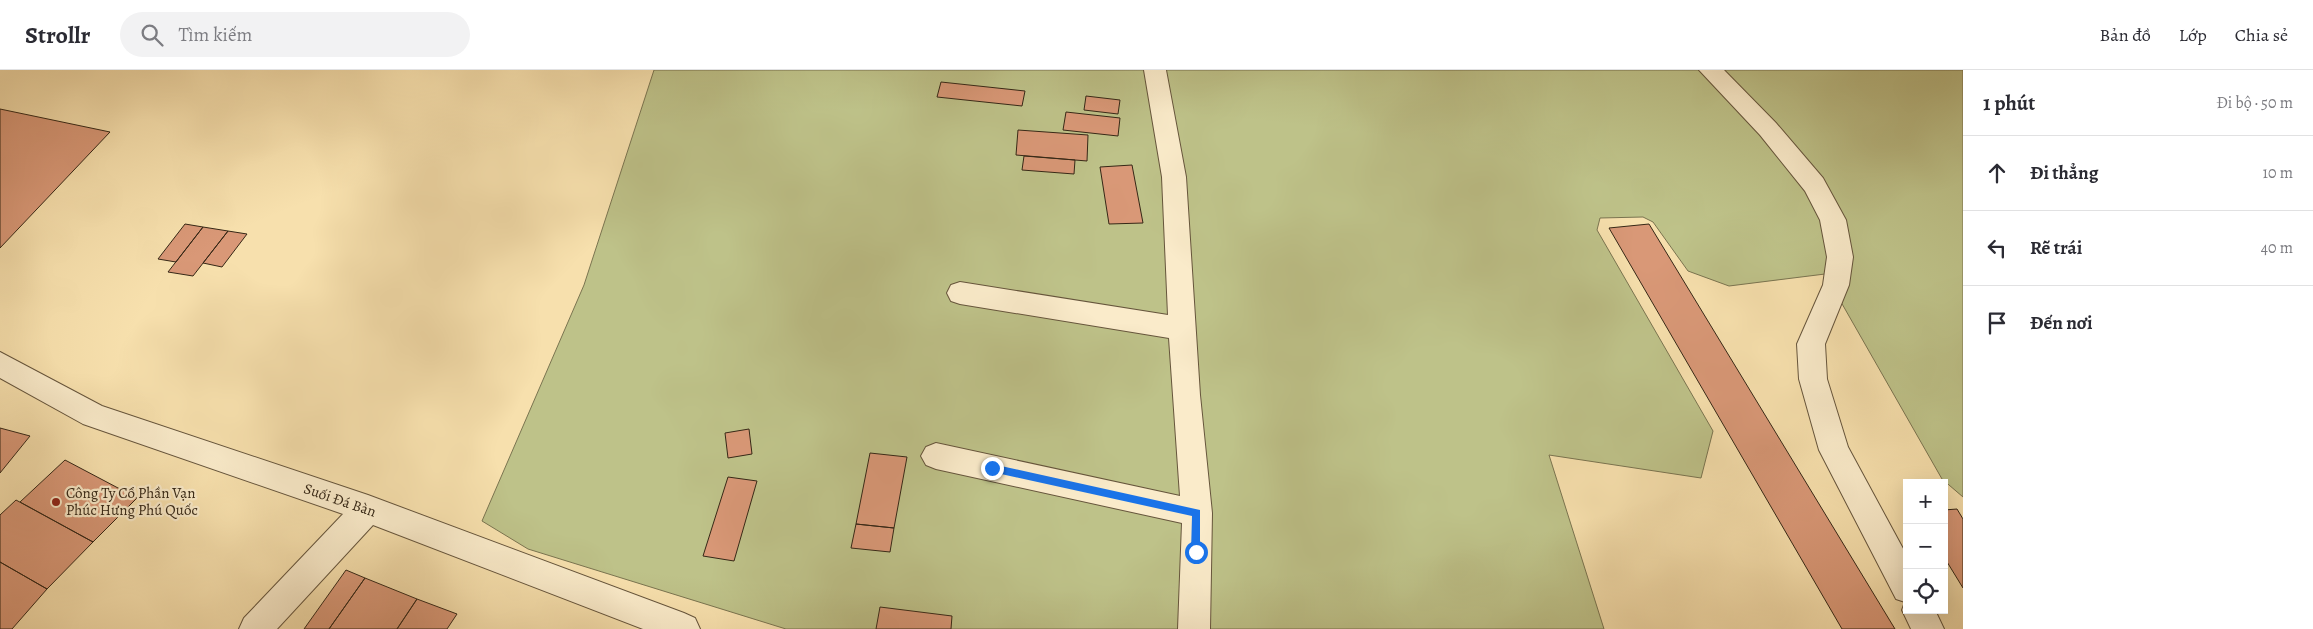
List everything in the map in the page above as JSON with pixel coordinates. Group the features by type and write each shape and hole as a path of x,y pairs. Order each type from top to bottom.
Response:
{"street":[{"path":"1155,70 1174,177 1197,513 1194,629"},
{"path":"1710,70 1774,136 1814,186 1833,220 1840,256 1836,286 1811,344 1813,380 1834,450 1903,580"},
{"path":"960,293 1183,329"},
{"name":"Suối Đá Bàn","path":"0,364 93,415 368,509 684,629"},
{"path":"936,456 1197,513"},
{"path":"255,629 368,509"},
{"path":"1920,614 1928,629"}],"green space":[{"path":"654,70 1963,70 1963,497 1948,484 1948,479 1942,479 1825,274 1729,286 1688,271 1653,222 1643,217 1600,218 1597,230 1713,431 1701,478 1549,455 1604,629 786,629 528,549 482,521 584,285"}],"building":[{"path":"941,82 1025,91 1022,106 937,97"},
{"path":"1086,96 1120,100 1118,114 1084,110"},
{"path":"0,109 110,132 0,248"},
{"path":"1066,112 1120,118 1118,136 1063,130"},
{"path":"1018,130 1088,135 1087,161 1016,155"},
{"path":"1024,156 1075,160 1074,174 1022,170"},
{"path":"1132,165 1143,223 1109,224 1100,167"},
{"path":"185,224 203,227 176,262 158,259"},
{"path":"1649,224 1895,629 1842,629 1609,228"},
{"path":"203,227 228,231 193,276 168,272"},
{"path":"228,231 247,234 222,267 203,263"},
{"path":"0,428 30,436 0,473"},
{"path":"749,429 752,454 728,458 725,433"},
{"path":"870,453 907,457 894,528 856,524"},
{"path":"65,460 137,498 93,542 20,502"},
{"path":"728,477 757,481 734,561 703,556"},
{"path":"16,500 93,542 47,589 0,562 0,515"},
{"path":"1957,509 1963,519 1963,588 1948,564 1948,510"},
{"path":"856,524 894,528 890,552 851,548"},
{"path":"0,562 47,589 12,629 0,629"},
{"path":"346,570 365,578 329,629 304,629"},
{"path":"365,578 417,599 397,629 329,629"},
{"path":"417,599 457,614 447,629 397,629"},
{"path":"880,607 952,616 951,629 876,629"}],"place":[{"name":"Công Ty Cổ Phần Vạn Phúc Hưng Phú Quốc","path":"56,502"}],"route":[{"path":"992,468 1197,513 1196,552"}]}
